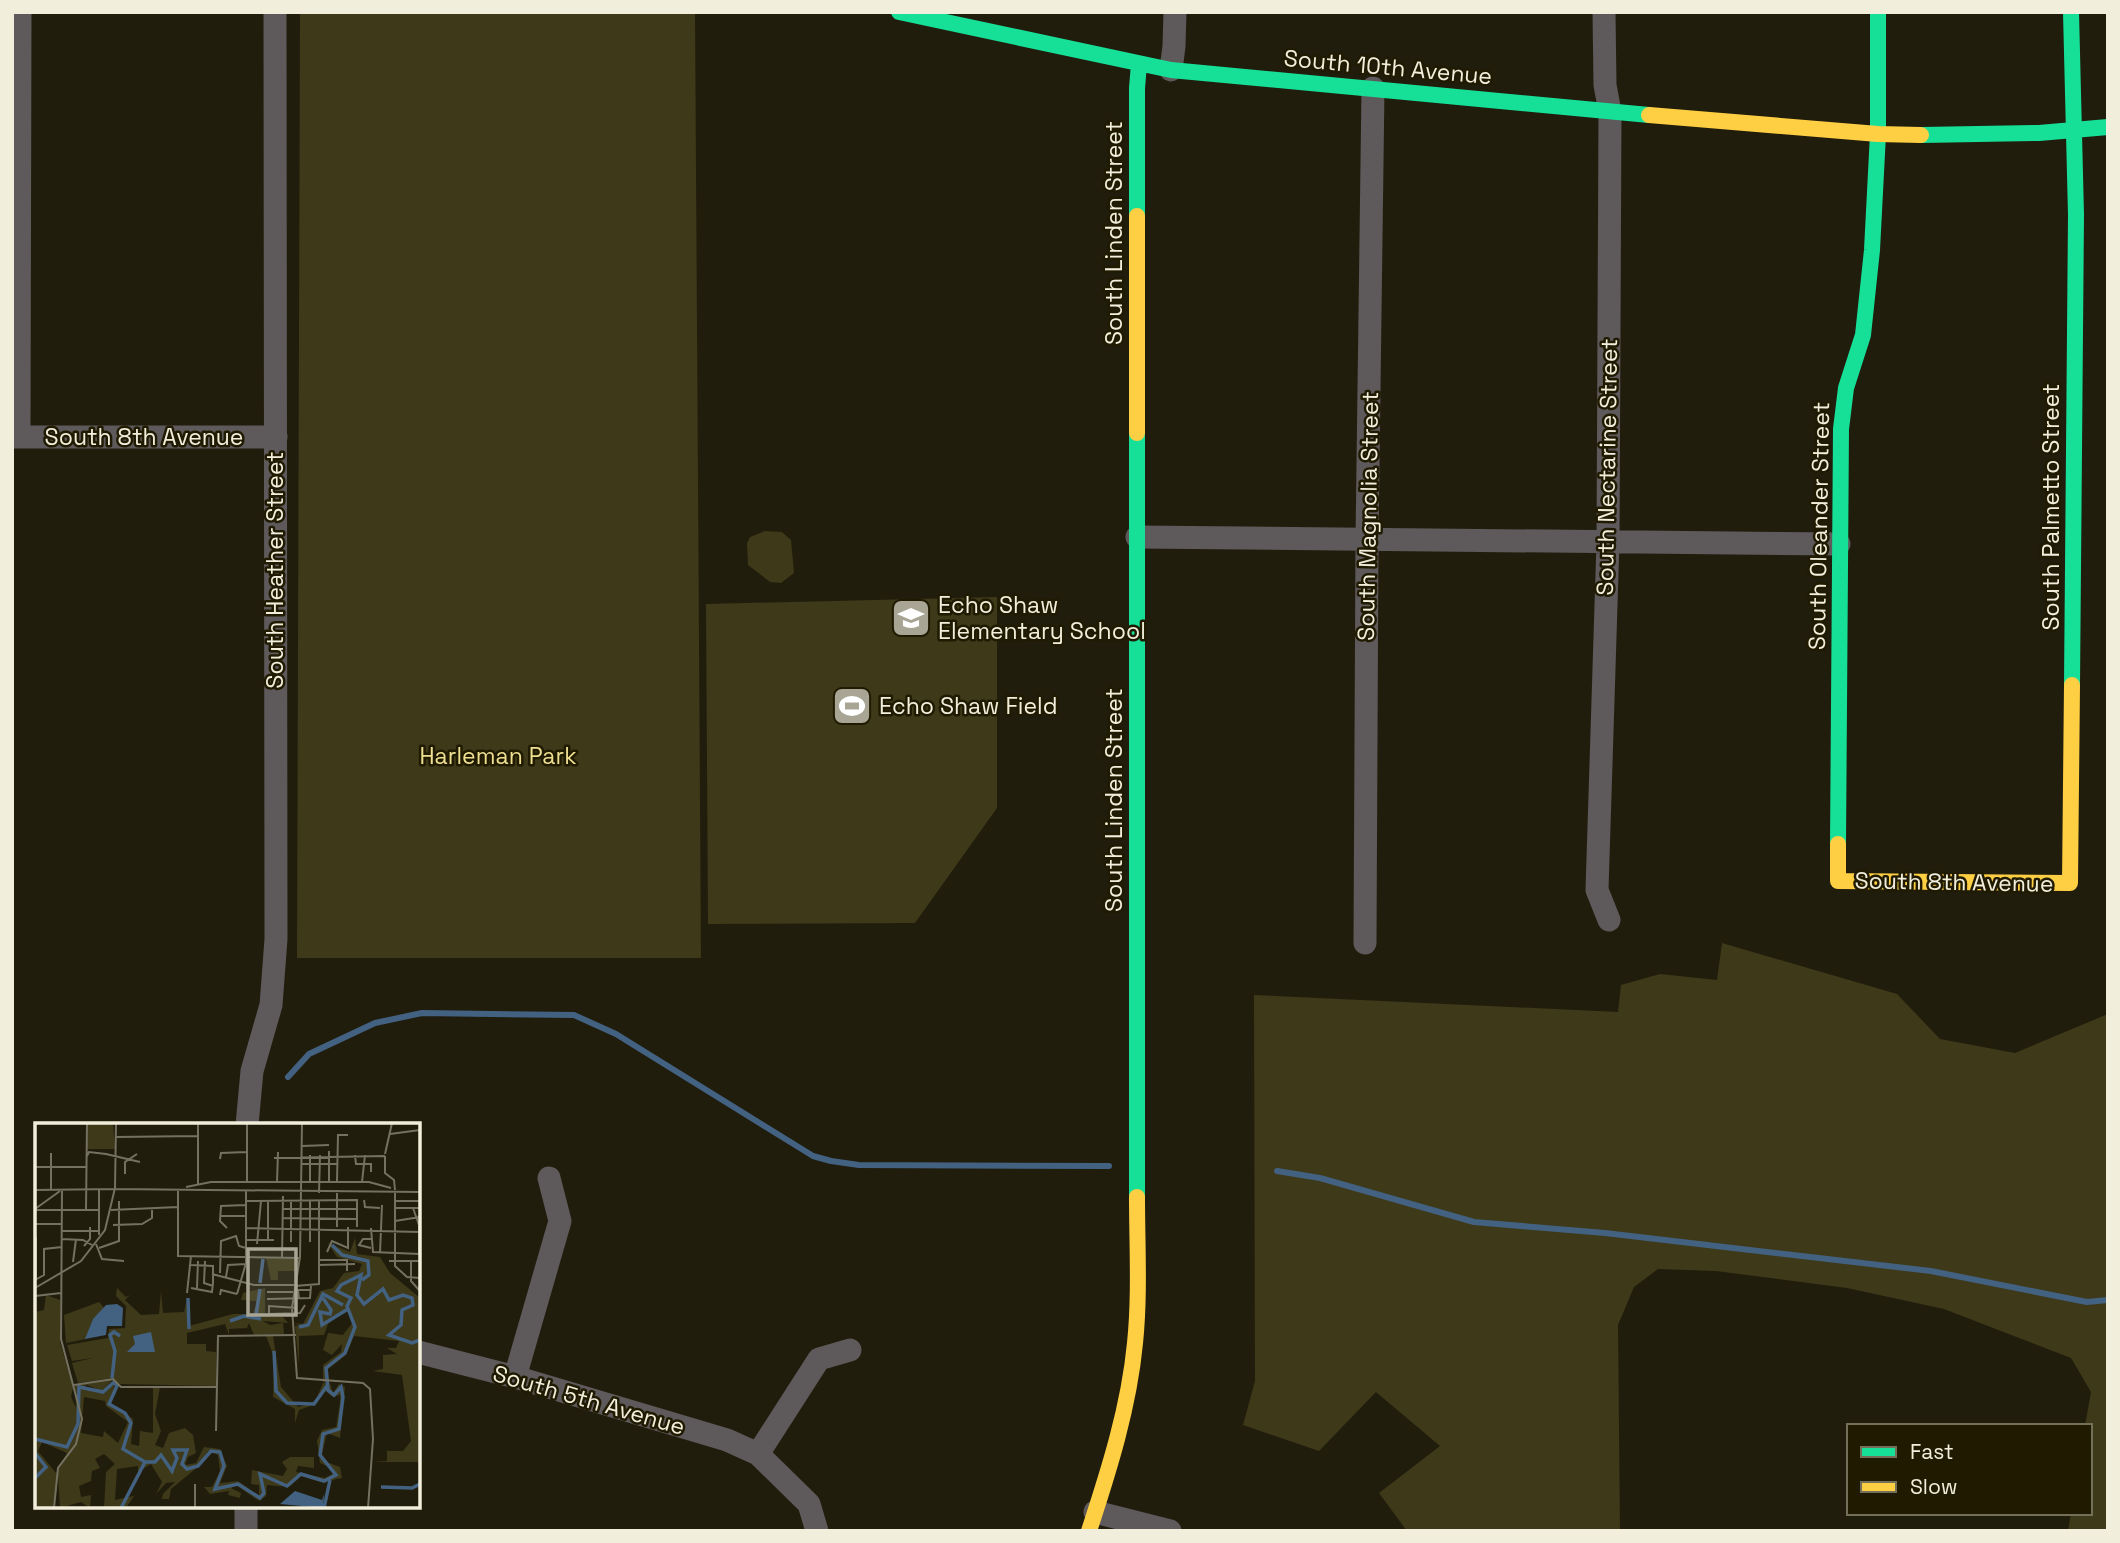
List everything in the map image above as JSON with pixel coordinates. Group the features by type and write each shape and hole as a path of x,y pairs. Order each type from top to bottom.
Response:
{"street":[{"path":"16,437 20,12"},
{"name":"South Heather Street","path":"247,1123 252,1071 271,1006 276,939 275,12"},
{"name":"South 10th Avenue","path":"899,12 924,15 1171,69 1610,111 1878,134 1990,135 2108,127"},
{"path":"1171,69 1175,12"},
{"name":"South Nectarine Street","path":"1604,12 1605,85 1610,111 1608,541 1597,890 1609,920"},
{"name":"South Oleander Street","path":"1838,881 1840,429 1846,388 1864,335 1872,250 1878,134 1878,12"},
{"name":"South Palmetto Street","path":"2070,883 2076,229 2071,12"},
{"name":"South Linden Street","path":"1092,1521 1130,1387 1137,1319 1139,64"},
{"name":"South Magnolia Street","path":"1365,943 1373,88"},
{"name":"South 8th Avenue","path":"16,437 276,437"},
{"path":"1137,537 1839,544"},
{"name":"South 8th Avenue","path":"1838,881 2070,883"},
{"path":"515,1377 561,1221 549,1178"},
{"path":"817,1531 808,1504 758,1454 819,1359 850,1350"},
{"name":"South 5th Avenue","path":"420,1353 515,1377 727,1440 758,1454"},
{"path":"246,1508 246,1531"},
{"path":"1092,1521 1170,1531"}],"green space":[{"name":"Harleman Park","path":"300,12 695,12 701,958 297,958"},
{"path":"765,531 782,532 791,540 794,573 781,583 770,582 748,565 747,543 750,537"},
{"name":"Echo Shaw Field","path":"997,597 997,808 915,923 708,924 706,604"},
{"path":"1722,943 1897,994 1940,1039 2015,1053 2108,1014 2108,1531 2068,1531 2071,1515 2092,1515 2092,1424 2085,1424 2091,1392 2071,1358 1944,1309 1847,1288 1716,1271 1658,1269 1634,1287 1618,1325 1620,1531 1407,1531 1379,1493 1440,1446 1376,1392 1319,1451 1243,1425 1255,1381 1254,995 1618,1012 1621,985 1660,974 1717,980"}],"waterway":[{"path":"288,1077 309,1054 375,1023 422,1013 574,1015 616,1034 813,1156 859,1165 1109,1166"},
{"path":"1277,1171 1320,1178 1474,1222 1605,1233 1931,1271 2087,1302 2108,1300"}],"traffic: fast":[{"path":"899,12 1171,70 1649,115"},
{"path":"1838,844 1841,429 1846,388 1863,335 1872,250 1878,134 1878,12"},
{"path":"2071,12 2076,215 2072,685"},
{"path":"1137,216 1139,64"},
{"path":"1921,135 2039,133 2108,127"},
{"path":"1137,433 1137,1197"}],"traffic: slow":[{"path":"1649,115 1878,134 1921,135"},
{"path":"1137,216 1137,433"},
{"path":"1838,844 1838,881 2070,883 2072,685"},
{"path":"1089,1531 1117,1438 1132,1367 1137,1307 1137,1197"}],"place":[{"name":"Echo Shaw Elementary School","path":"911,618"},
{"name":"Echo Shaw Field","path":"852,706"}]}
